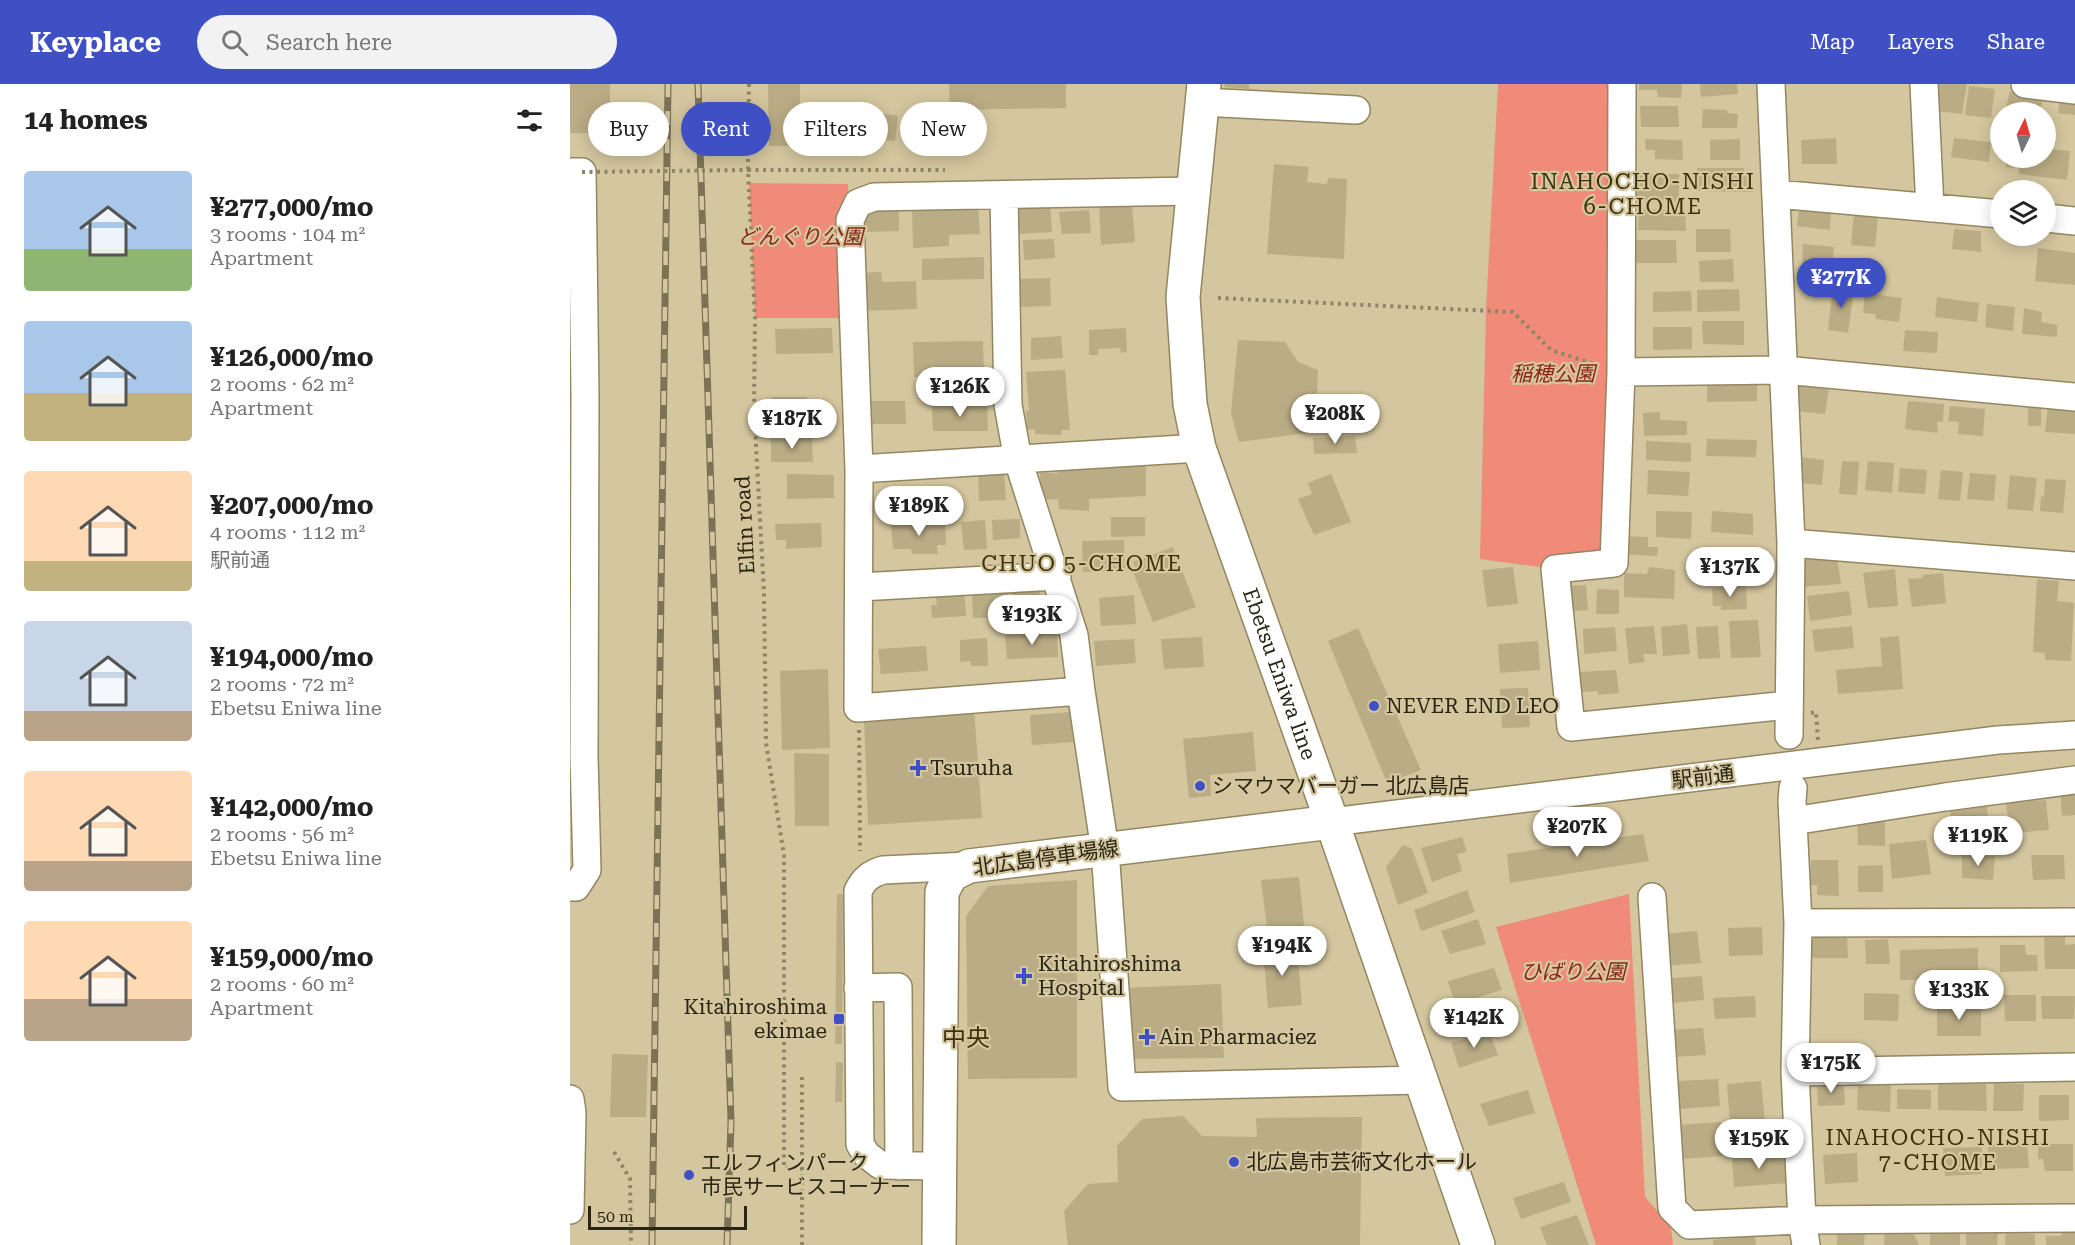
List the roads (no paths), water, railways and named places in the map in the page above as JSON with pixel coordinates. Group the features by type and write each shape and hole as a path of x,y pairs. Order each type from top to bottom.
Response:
{"main road":[{"name":"Ebetsu Eniwa line","path":"1203,93 1183,297 1190,404 1199,448 1332,822 1478,1245"},
{"name":"北広島停車場線","path":"939,1245 942,892 951,875 969,866 1332,822"}],"street":[{"path":"1622,84 1621,372 1614,563 1555,568 1571,727 1789,705"},
{"path":"1771,84 1791,543 1789,735"},
{"path":"1924,84 1930,208"},
{"path":"2025,84 2075,90"},
{"path":"1203,93 1356,110"},
{"path":"570,887 576,887 587,870 577,757 576,172"},
{"path":"1081,691 858,708 859,470 850,220 858,203 874,197 1194,191"},
{"path":"1777,194 1990,213"},
{"path":"1004,195 1008,405 1018,460 1074,635 1105,850 1122,1087 1422,1080"},
{"path":"2056,219 2075,221"},
{"path":"1621,372 1784,370 2075,398"},
{"path":"859,470 1199,448"},
{"path":"1791,543 2075,566"},
{"path":"860,587 1057,576"},
{"name":"駅前通","path":"1332,822 2075,732"},
{"path":"1793,821 1945,797 2075,780"},
{"path":"1793,788 1798,923 1795,1072 1804,1233"},
{"path":"939,1167 880,1165 866,1155 860,1144 858,891 864,880 873,873 883,870 969,866"},
{"path":"1652,897 1672,1208 1689,1225 1804,1233 2075,1218"},
{"path":"1798,923 2075,922"},
{"path":"858,988 898,987 899,1166"},
{"path":"1795,1072 2075,1067"},
{"path":"570,1112 570,1210"}],"railway":[{"path":"652,1245 668,84"},
{"path":"698,84 731,1121 727,1245"}],"place":[{"name":"NEVER END LEO","path":"1374,706"},
{"name":"Tsuruha","path":"918,768"},
{"name":"シマウマバーガー 北広島店","path":"1200,786"},
{"name":"Kitahiroshima Hospital","path":"1024,976"},
{"name":"Kitahiroshima ekimae","path":"839,1019"},
{"name":"Ain Pharmaciez","path":"1147,1037"},
{"name":"北広島市芸術文化ホール","path":"1234,1162"},
{"name":"エルフィンパーク 市民サービスコーナー","path":"689,1175"}],"district":[{"name":"INAHOCHO-NISHI 6-CHOME","path":"1643,194"},
{"name":"CHUO 5-CHOME","path":"1082,563"},
{"name":"中央","path":"966,1038"},
{"name":"INAHOCHO-NISHI 7-CHOME","path":"1938,1150"}],"park label":[{"name":"どんぐり公園","path":"800,237"},
{"name":"稲穂公園","path":"1553,374"},
{"name":"ひばり公園","path":"1573,972"}]}
